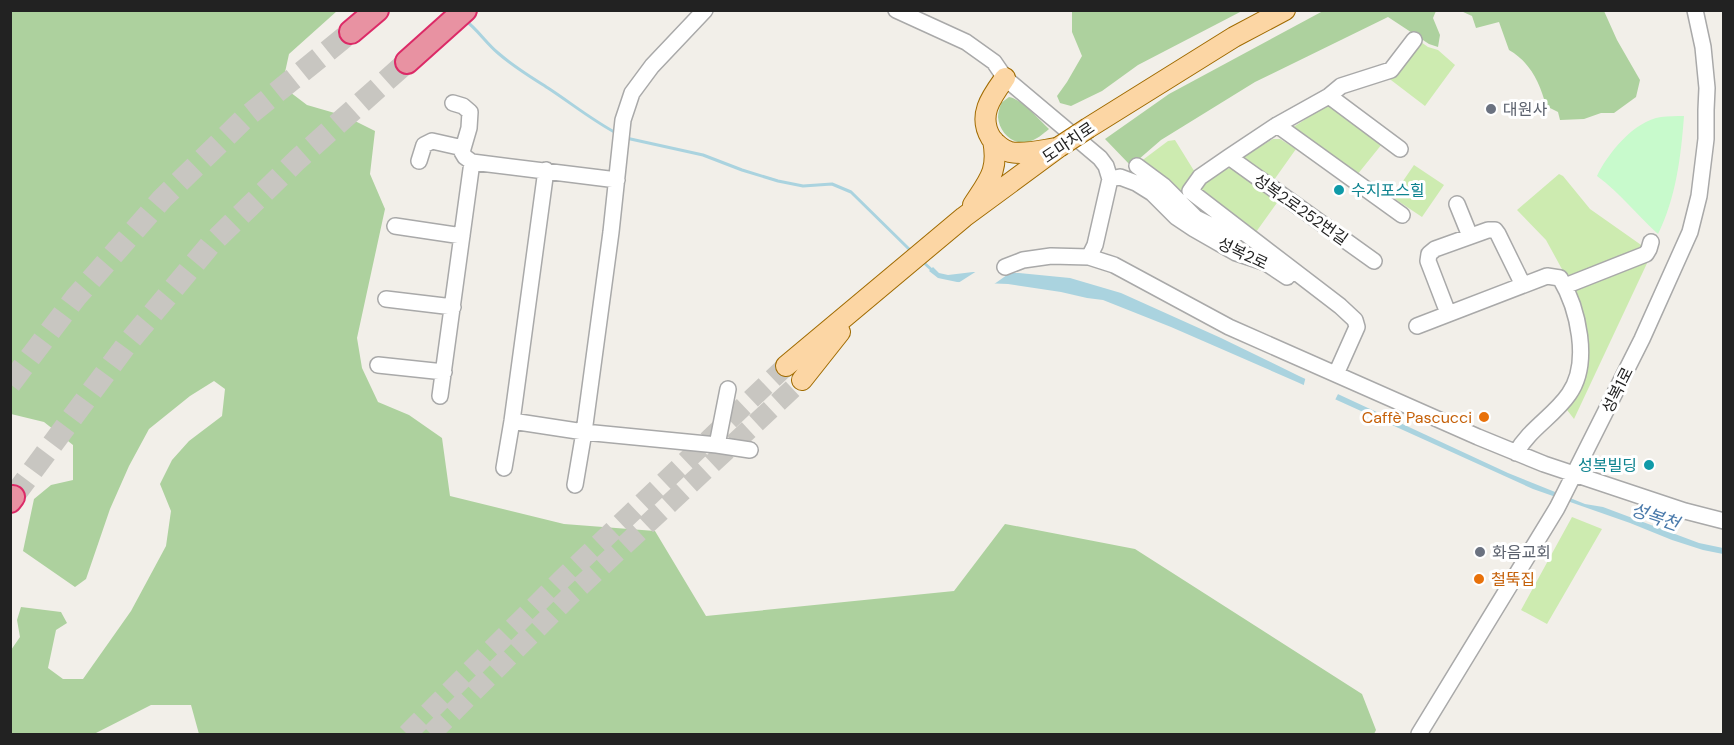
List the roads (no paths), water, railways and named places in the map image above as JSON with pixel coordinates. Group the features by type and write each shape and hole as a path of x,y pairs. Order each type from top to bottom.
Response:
{"highway":[{"path":"351,32 377,10"},
{"path":"407,62 465,10"}],"main road":[{"name":"도마치로","path":"867,297 964,217 1059,147 1234,37 1285,10"},
{"path":"1005,78 987,107 985,123 993,140 998,146 1011,153 1059,147"},
{"path":"964,217 994,169 996,157 993,140"},
{"path":"786,366 867,297"},
{"path":"802,380 867,297"}],"street":[{"path":"575,485 584,432 623,120 632,93 652,66 705,10"},
{"path":"896,10 966,42 994,62 1005,78 1100,158 1106,166 1110,179 1095,245 1089,256"},
{"name":"성복1로","path":"1419,735 1555,511 1642,339 1690,232 1699,196 1706,139 1707,88 1703,47 1695,10"},
{"path":"1186,198 1200,177 1277,125 1329,96 1341,86 1391,70 1414,40"},
{"path":"1329,96 1400,149"},
{"path":"453,103 463,106 470,112 469,128 462,152 472,162 617,180"},
{"path":"1277,125 1402,215"},
{"path":"419,161 424,145 432,141 463,148"},
{"name":"성복2로252번길","path":"1229,157 1374,261"},
{"path":"440,396 472,162"},
{"path":"1137,166 1164,186 1242,231 1340,306"},
{"path":"504,468 546,170"},
{"name":"성복2로","path":"1110,179 1120,177 1136,183 1152,193 1176,217 1194,229 1236,253 1266,263 1329,306 1340,306 1355,320 1357,327 1336,374"},
{"path":"1457,204 1470,236"},
{"path":"394,226 462,236"},
{"path":"1448,313 1428,261 1435,249 1488,230 1495,230 1523,285"},
{"path":"1565,286 1646,254 1651,242"},
{"path":"1005,267 1023,260 1051,256 1089,256 1114,265 1229,327 1516,453 1571,480 1724,521"},
{"path":"1418,326 1547,276 1560,278 1573,304 1579,332 1580,356 1576,382 1569,394 1522,442 1516,453"},
{"path":"386,299 453,307"},
{"path":"378,365 444,372"},
{"path":"717,445 728,389"},
{"path":"512,421 584,432 750,450"}],"water":[{"path":"933,267 939,273 948,275 973,272 1019,273 1070,278 1121,293 1508,473 1585,504 1603,507 1699,543 1723,548 1723,554 1672,540 1533,489 1297,382 1103,300 1008,284 957,282 938,278 929,271"}],"waterway":[{"path":"465,20 510,63 618,134"},
{"path":"626,138 703,155 778,181 803,186 832,184 851,192 911,251"},
{"path":"922,261 933,271"}],"tunnel":[{"path":"10,384 76,297 162,199 245,118 351,32"},
{"path":"13,497 127,344 210,245 297,160 407,62"},
{"path":"407,734 560,581 786,366"},
{"path":"431,734 571,595 802,380"}],"place":[{"name":"대원사","path":"1491,109"},
{"name":"수지포스힐","path":"1339,190"},
{"name":"Caffè Pascucci","path":"1484,417"},
{"name":"성복빌딩","path":"1649,465"},
{"name":"화음교회","path":"1480,552"},
{"name":"철뚝집","path":"1479,579"}],"water label":[{"name":"성복천","path":"1655,517"}]}
